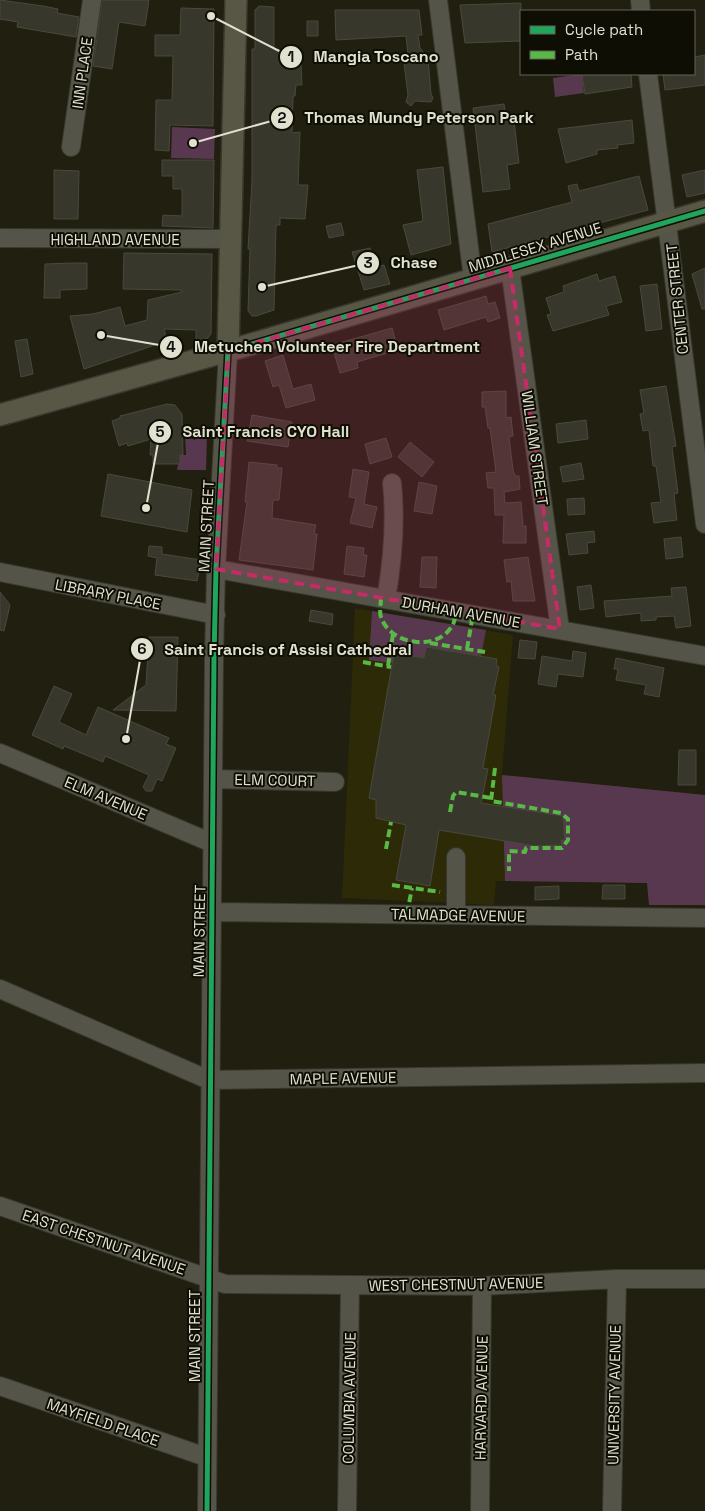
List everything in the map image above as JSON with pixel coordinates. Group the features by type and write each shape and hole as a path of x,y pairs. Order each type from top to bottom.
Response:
{"main road":[{"name":"MAIN STREET","path":"228,351 236,0"},
{"name":"MIDDLESEX AVENUE","path":"0,415 228,351 705,211"}],"street":[{"name":"INN PLACE","path":"71,147 92,0"},
{"path":"438,0 473,279"},
{"name":"CENTER STREET","path":"648,75 704,502 705,524"},
{"name":"HIGHLAND AVENUE","path":"0,238 230,239"},
{"name":"WILLIAM STREET","path":"510,268 560,629"},
{"name":"MAIN STREET","path":"207,1511 207,1279 216,569 228,351"},
{"path":"386,599 393,556 395,515 392,482"},
{"name":"DURHAM AVENUE","path":"216,569 705,656"},
{"name":"LIBRARY PLACE","path":"0,572 216,615"},
{"name":"ELM AVENUE","path":"0,753 212,843"},
{"name":"ELM COURT","path":"214,779 335,782"},
{"path":"456,857 456,915"},
{"name":"TALMADGE AVENUE","path":"212,912 705,918"},
{"name":"MAPLE AVENUE","path":"0,989 209,1080 705,1073"},
{"name":"EAST CHESTNUT AVENUE","path":"0,1206 180,1267 207,1279"},
{"name":"WEST CHESTNUT AVENUE","path":"207,1279 225,1284 482,1286 617,1278 705,1279"},
{"name":"UNIVERSITY AVENUE","path":"612,1511 617,1278"},
{"name":"COLUMBIA AVENUE","path":"347,1511 350,1285"},
{"name":"HARVARD AVENUE","path":"480,1511 482,1286"},
{"name":"MAYFIELD PLACE","path":"0,1386 206,1457"}],"highlighted area":[{"path":"510,268 560,629 216,569 228,351"}],"shaded area":[{"path":"582,75 584,93 555,97 553,78"},
{"path":"172,127 215,129 214,159 171,158"},
{"path":"198,434 207,435 206,470 177,470 180,455 186,455 185,436 195,440"},
{"path":"355,608 513,635 502,775 705,795 705,905 649,905 647,883 496,881 494,905 342,898"},
{"path":"372,611 486,630 481,656 427,647 424,658 394,653 392,663 369,660"},
{"path":"502,775 705,795 705,905 649,905 647,883 505,881"}],"building":[{"path":"0,0 58,9 57,13 79,17 76,37 17,27 18,22 0,19"},
{"path":"102,0 149,0 145,26 119,22 112,69 93,66"},
{"path":"521,3 520,41 465,43 460,5"},
{"path":"259,6 274,7 274,50 292,50 292,64 301,64 302,85 296,85 295,96 293,96 292,133 300,132 298,185 308,185 305,219 280,218 280,225 276,225 274,310 252,316 248,311 250,249 248,249 252,181 252,49 255,49 255,10"},
{"path":"181,8 214,9 213,126 170,125 169,151 155,150 156,100 172,100 173,56 155,56 155,35 180,35"},
{"path":"335,10 419,10 422,35 418,35 420,48 428,58 433,98 431,102 415,101 411,106 406,102 408,95 404,63 392,55 408,54 406,36 336,40"},
{"path":"307,21 318,21 318,36 307,36"},
{"path":"705,55 705,85 665,90 663,75 695,75 695,57"},
{"path":"582,75 631,75 632,87 585,94"},
{"path":"504,104 507,122 514,121 519,163 507,165 510,189 483,192 473,108"},
{"path":"632,120 634,143 617,145 618,148 597,150 597,154 566,163 558,129"},
{"path":"162,160 214,160 213,228 162,226 163,215 182,216 182,189 173,189 173,176 162,176"},
{"path":"443,167 451,244 411,255 403,225 423,221 417,170"},
{"path":"54,170 79,171 78,219 54,219"},
{"path":"705,170 705,193 687,197 682,175"},
{"path":"639,176 648,210 492,252 488,224 572,202 568,186 577,184 579,191"},
{"path":"341,223 344,235 329,238 326,226"},
{"path":"370,248 375,267 384,265 390,284 364,290 352,252"},
{"path":"124,253 212,254 211,334 208,338 196,342 196,330 164,329 167,341 84,369 70,316 93,314 120,307 125,326 147,320 148,300 182,292 181,290 123,289"},
{"path":"87,263 87,289 60,290 60,298 44,298 45,264"},
{"path":"705,268 705,309 702,309 692,274"},
{"path":"597,274 599,281 615,276 622,302 606,306 609,315 553,331 547,315 551,314 546,298 564,292 563,286"},
{"path":"657,284 662,329 646,331 640,286"},
{"path":"486,296 488,304 495,302 500,318 488,322 486,317 444,330 438,310"},
{"path":"392,328 398,350 357,362 358,368 340,373 332,345"},
{"path":"27,339 33,374 21,377 15,341"},
{"path":"283,355 293,389 311,384 315,400 286,408 279,385 273,387 265,361"},
{"path":"666,386 676,446 672,447 678,493 674,494 677,520 654,523 651,503 661,502 656,466 653,466 649,430 643,431 640,414 644,413 640,390"},
{"path":"506,391 506,418 511,417 513,436 509,437 513,470 515,476 519,476 520,489 504,492 505,503 521,502 523,526 526,526 526,543 503,543 504,515 495,515 494,488 488,488 486,473 496,472 490,428 488,428 485,407 482,407 482,392"},
{"path":"167,404 175,405 182,414 183,455 180,455 180,464 153,464 153,455 150,455 151,439 128,446 127,443 119,446 112,421 120,418 120,416"},
{"path":"252,415 292,422 288,447 247,441"},
{"path":"586,420 588,439 558,443 556,424"},
{"path":"386,438 392,457 370,464 365,444"},
{"path":"410,442 434,462 422,477 398,457"},
{"path":"249,462 277,465 277,468 282,468 279,500 273,500 272,518 316,525 314,534 317,534 313,570 239,560 247,502 245,502"},
{"path":"581,463 584,479 563,482 560,467"},
{"path":"353,469 369,472 364,504 377,507 372,528 350,523 356,498 349,497"},
{"path":"108,474 192,490 187,532 101,516"},
{"path":"419,482 437,486 432,514 414,511"},
{"path":"584,498 585,514 568,515 567,499"},
{"path":"594,531 595,542 587,543 588,553 569,555 566,534"},
{"path":"681,537 683,557 666,559 664,539"},
{"path":"149,546 162,547 162,554 201,560 197,581 155,575 157,558 148,556"},
{"path":"347,546 364,548 363,555 367,555 364,577 344,574"},
{"path":"422,557 437,557 436,588 420,587"},
{"path":"528,557 535,601 513,601 511,581 507,582 504,560"},
{"path":"591,585 594,608 580,610 577,587"},
{"path":"686,587 691,626 676,628 674,616 656,617 656,620 641,621 641,613 606,617 604,601 672,596 671,588"},
{"path":"0,592 10,605 4,631 0,630"},
{"path":"311,610 333,614 332,625 309,621"},
{"path":"149,637 178,637 176,711 113,710 146,685"},
{"path":"520,640 537,642 535,659 518,658"},
{"path":"426,647 497,659 496,665 499,667 493,695 496,695 483,768 488,769 481,803 563,816 565,840 561,840 562,845 535,846 439,830 430,886 396,880 406,825 376,818 376,800 369,798 394,653 424,658"},
{"path":"573,651 586,653 583,677 558,674 556,687 538,684 542,656 572,661"},
{"path":"616,658 664,668 659,697 644,694 646,685 616,680 618,669 614,669"},
{"path":"54,686 72,694 59,722 86,735 98,707 169,738 166,744 176,748 162,781 157,779 152,791 146,791 143,787 149,775 105,756 103,762 64,746 63,749 32,735"},
{"path":"679,750 696,750 696,785 678,785"},
{"path":"603,885 625,885 625,899 602,899"},
{"path":"559,886 559,899 535,900 535,887"}],"marked path":[{"path":"381,598 380,615 386,626 394,634 414,642 436,640 445,634 453,624 456,611"},
{"path":"467,649 473,614"},
{"path":"388,666 393,634"},
{"path":"430,643 485,652"},
{"path":"363,662 391,667"},
{"path":"495,768 491,801 561,813 568,819 568,840 562,848 526,848 525,852 509,851 509,871"},
{"path":"450,812 453,796 456,792 491,798"},
{"path":"386,849 391,822"},
{"path":"392,885 440,892"},
{"path":"407,914 412,888"}],"cycle path":[{"path":"207,1511 214,657 216,569 228,351 705,211"}],"place":[{"name":"Mangia Toscano","path":"211,16"},
{"name":"Thomas Mundy Peterson Park","path":"193,143"},
{"name":"Chase","path":"262,287"},
{"name":"Metuchen Volunteer Fire Department","path":"101,335"},
{"name":"Saint Francis CYO Hall","path":"146,508"},
{"name":"Saint Francis of Assisi Cathedral","path":"126,739"}]}
